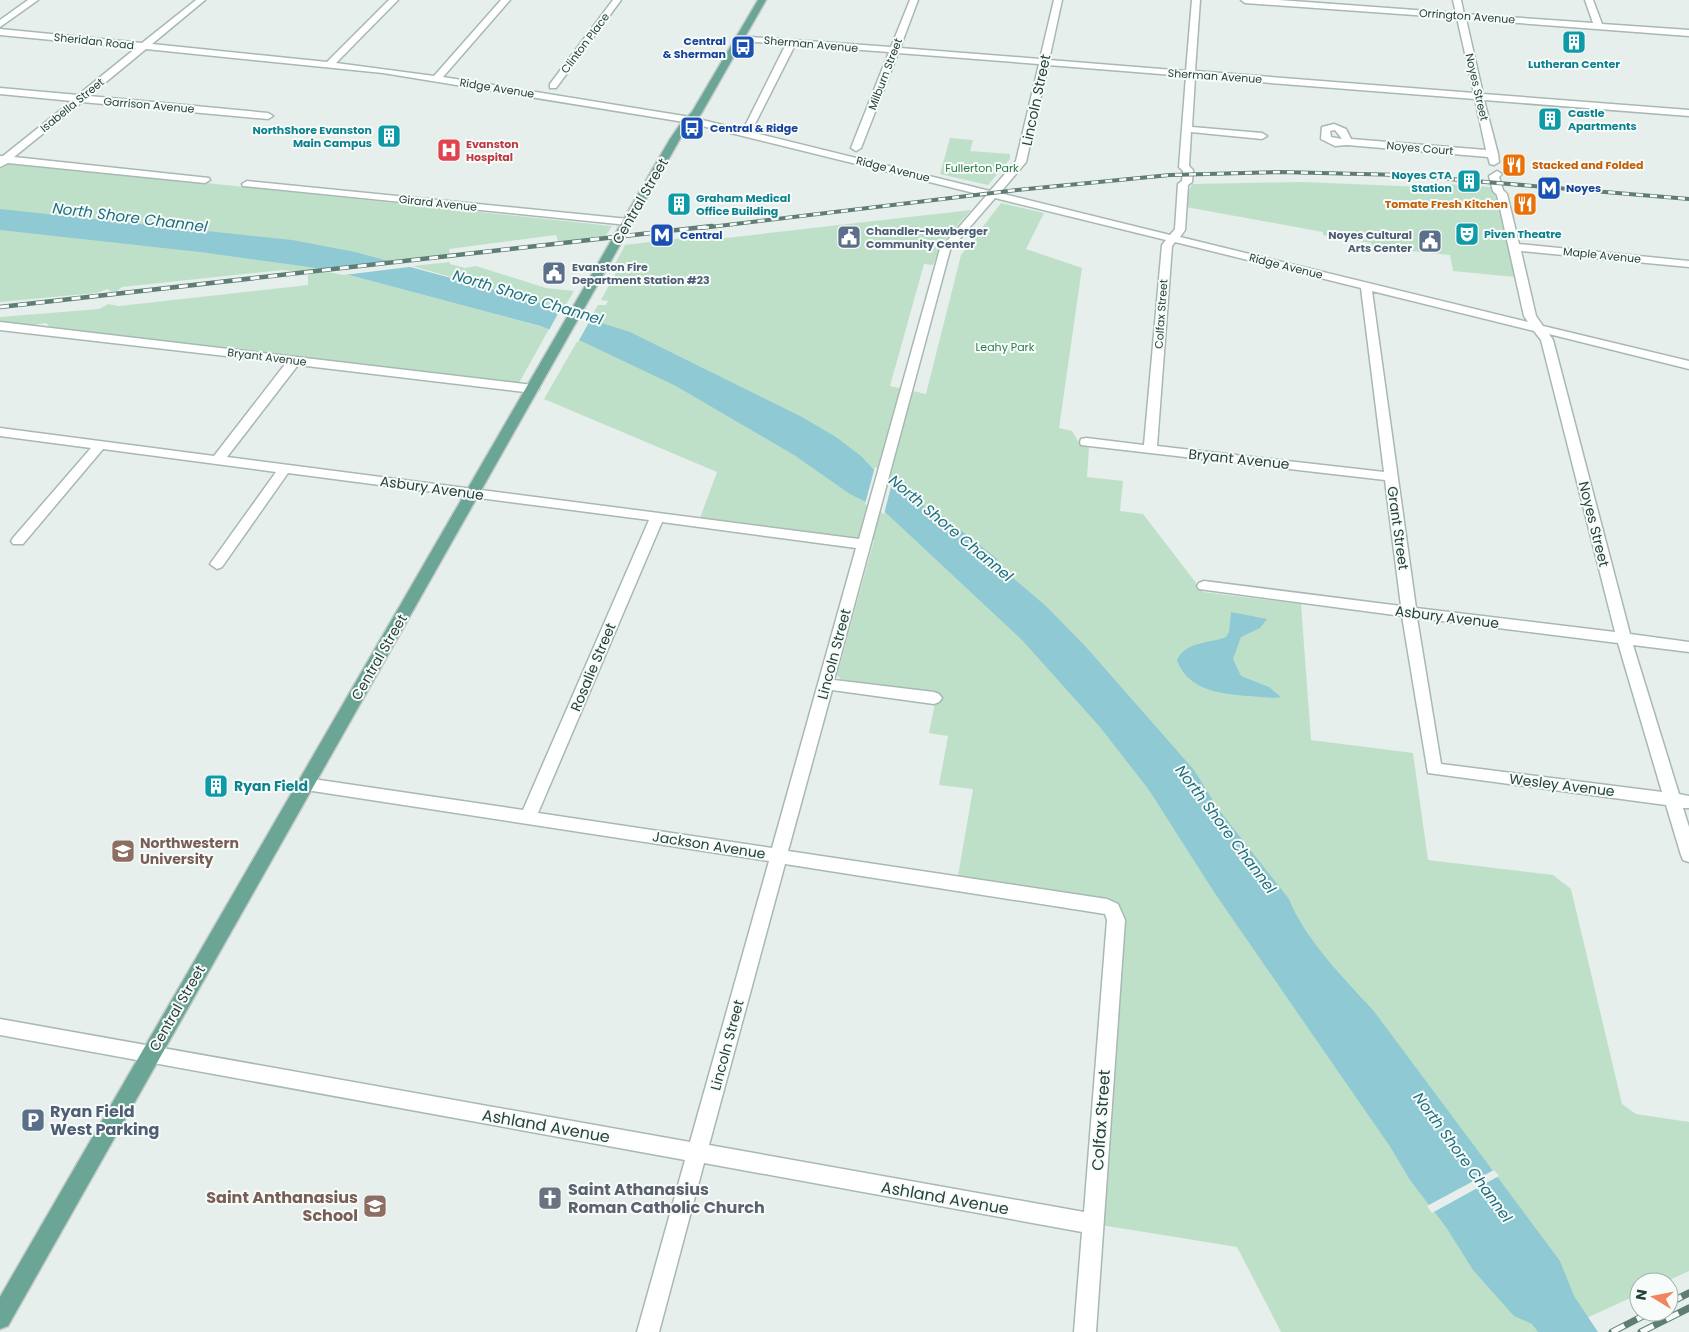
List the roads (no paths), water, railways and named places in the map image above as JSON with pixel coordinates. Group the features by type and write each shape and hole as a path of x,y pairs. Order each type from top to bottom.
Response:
{"main road":[{"name":"Central Street","path":"0,1318 684,125 696,114 762,0"}],"street":[{"path":"0,24 34,0"},
{"name":"Sheridan Road","path":"0,32 144,46 201,0"},
{"path":"330,64 394,0"},
{"path":"437,78 506,0"},
{"name":"Clinton Place","path":"552,86 617,0"},
{"name":"Milburn Street","path":"856,148 914,0"},
{"name":"Lincoln Street","path":"648,1332 945,249 1023,159 1058,0"},
{"name":"Colfax Street","path":"1150,449 1167,245 1180,230 1183,184 1187,182 1188,176 1188,170 1184,167 1196,0"},
{"name":"Orrington Avenue","path":"1245,0 1335,3 1460,16 1689,33"},
{"name":"Noyes Street","path":"1457,0 1493,154 1497,174 1494,176 1498,191 1502,194 1530,316 1547,340 1624,639 1689,855"},
{"path":"1589,0 1598,26"},
{"name":"Sherman Avenue","path":"740,38 1689,113"},
{"path":"746,134 792,42"},
{"name":"Ridge Avenue","path":"144,46 330,64 437,78 690,120 1689,365"},
{"name":"Isabella Street","path":"2,160 144,46"},
{"name":"Garrison Avenue","path":"0,92 268,116"},
{"path":"1187,129 1262,136"},
{"name":"Noyes Court","path":"1347,142 1493,154"},
{"path":"2,160 205,180"},
{"name":"Girard Avenue","path":"248,184 628,222"},
{"name":"Maple Avenue","path":"1514,247 1689,264"},
{"name":"Grant Street","path":"1366,286 1410,612 1434,769"},
{"name":"Bryant Avenue","path":"0,326 533,389"},
{"path":"218,460 294,360"},
{"name":"Asbury Avenue","path":"0,432 864,544"},
{"name":"Bryant Avenue","path":"1086,442 1392,477"},
{"path":"18,541 101,444"},
{"path":"216,564 285,468"},
{"name":"Rosalie Street","path":"528,817 657,517"},
{"name":"Asbury Avenue","path":"1204,586 1689,647"},
{"path":"826,684 934,698"},
{"name":"Wesley Avenue","path":"1434,769 1689,802"},
{"name":"Jackson Avenue","path":"306,784 1100,904 1112,909"},
{"name":"Colfax Street","path":"1085,1332 1116,920 1112,909"},
{"name":"Ashland Avenue","path":"0,1027 1093,1224"}],"water":[{"name":"North Shore Channel","path":"0,209 292,240 355,252 514,295 630,332 800,416 836,437 861,456 874,470 931,511 944,517 996,558 1006,572 1047,607 1086,647 1194,770 1219,810 1289,899 1304,928 1315,943 1338,972 1373,1010 1560,1261 1574,1296 1598,1332 1538,1332 1532,1324 1514,1316 1473,1270 1446,1227 1410,1180 1391,1148 1214,892 1149,790 1100,727 1022,640 884,511 850,494 794,455 676,386 579,340 540,326 331,270 200,252 0,230"},
{"path":"1231,612 1267,619 1260,628 1241,637 1233,659 1241,676 1269,687 1281,697 1232,695 1218,692 1193,682 1184,673 1177,660 1181,654 1192,646 1226,637 1229,632"}],"railway":[{"path":"702,228 1017,190 1170,175 1280,172 1402,175 1689,199"},
{"path":"0,307 712,226"},
{"path":"1679,1298 1689,1293"},
{"path":"1641,1332 1689,1308"},
{"path":"1612,1332 1632,1322"}],"place":[{"name":"Lutheran Center","path":"1574,42"},
{"name":"Central & Sherman","path":"743,47"},
{"name":"Castle Apartments","path":"1550,119"},
{"name":"Central & Ridge","path":"692,128"},
{"name":"NorthShore Evanston Main Campus","path":"389,136"},
{"name":"Evanston Hospital","path":"449,150"},
{"name":"Stacked and Folded","path":"1514,165"},
{"name":"Noyes CTA Station","path":"1469,181"},
{"name":"Noyes","path":"1549,188"},
{"name":"Graham Medical Office Building","path":"679,204"},
{"name":"Tomate Fresh Kitchen","path":"1525,204"},
{"name":"Piven Theatre","path":"1467,234"},
{"name":"Central","path":"662,235"},
{"name":"Chandler-Newberger Community Center","path":"849,237"},
{"name":"Noyes Cultural Arts Center","path":"1430,241"},
{"name":"Evanston Fire Department Station #23","path":"554,273"},
{"name":"Ryan Field","path":"216,786"},
{"name":"Northwestern University","path":"123,851"},
{"name":"Ryan Field West Parking","path":"33,1120"},
{"name":"Saint Athanasius Roman Catholic Church","path":"550,1198"},
{"name":"Saint Anthanasius School","path":"375,1206"}],"park label":[{"name":"Fullerton Park","path":"982,168"},
{"name":"Leahy Park","path":"1005,347"}]}
